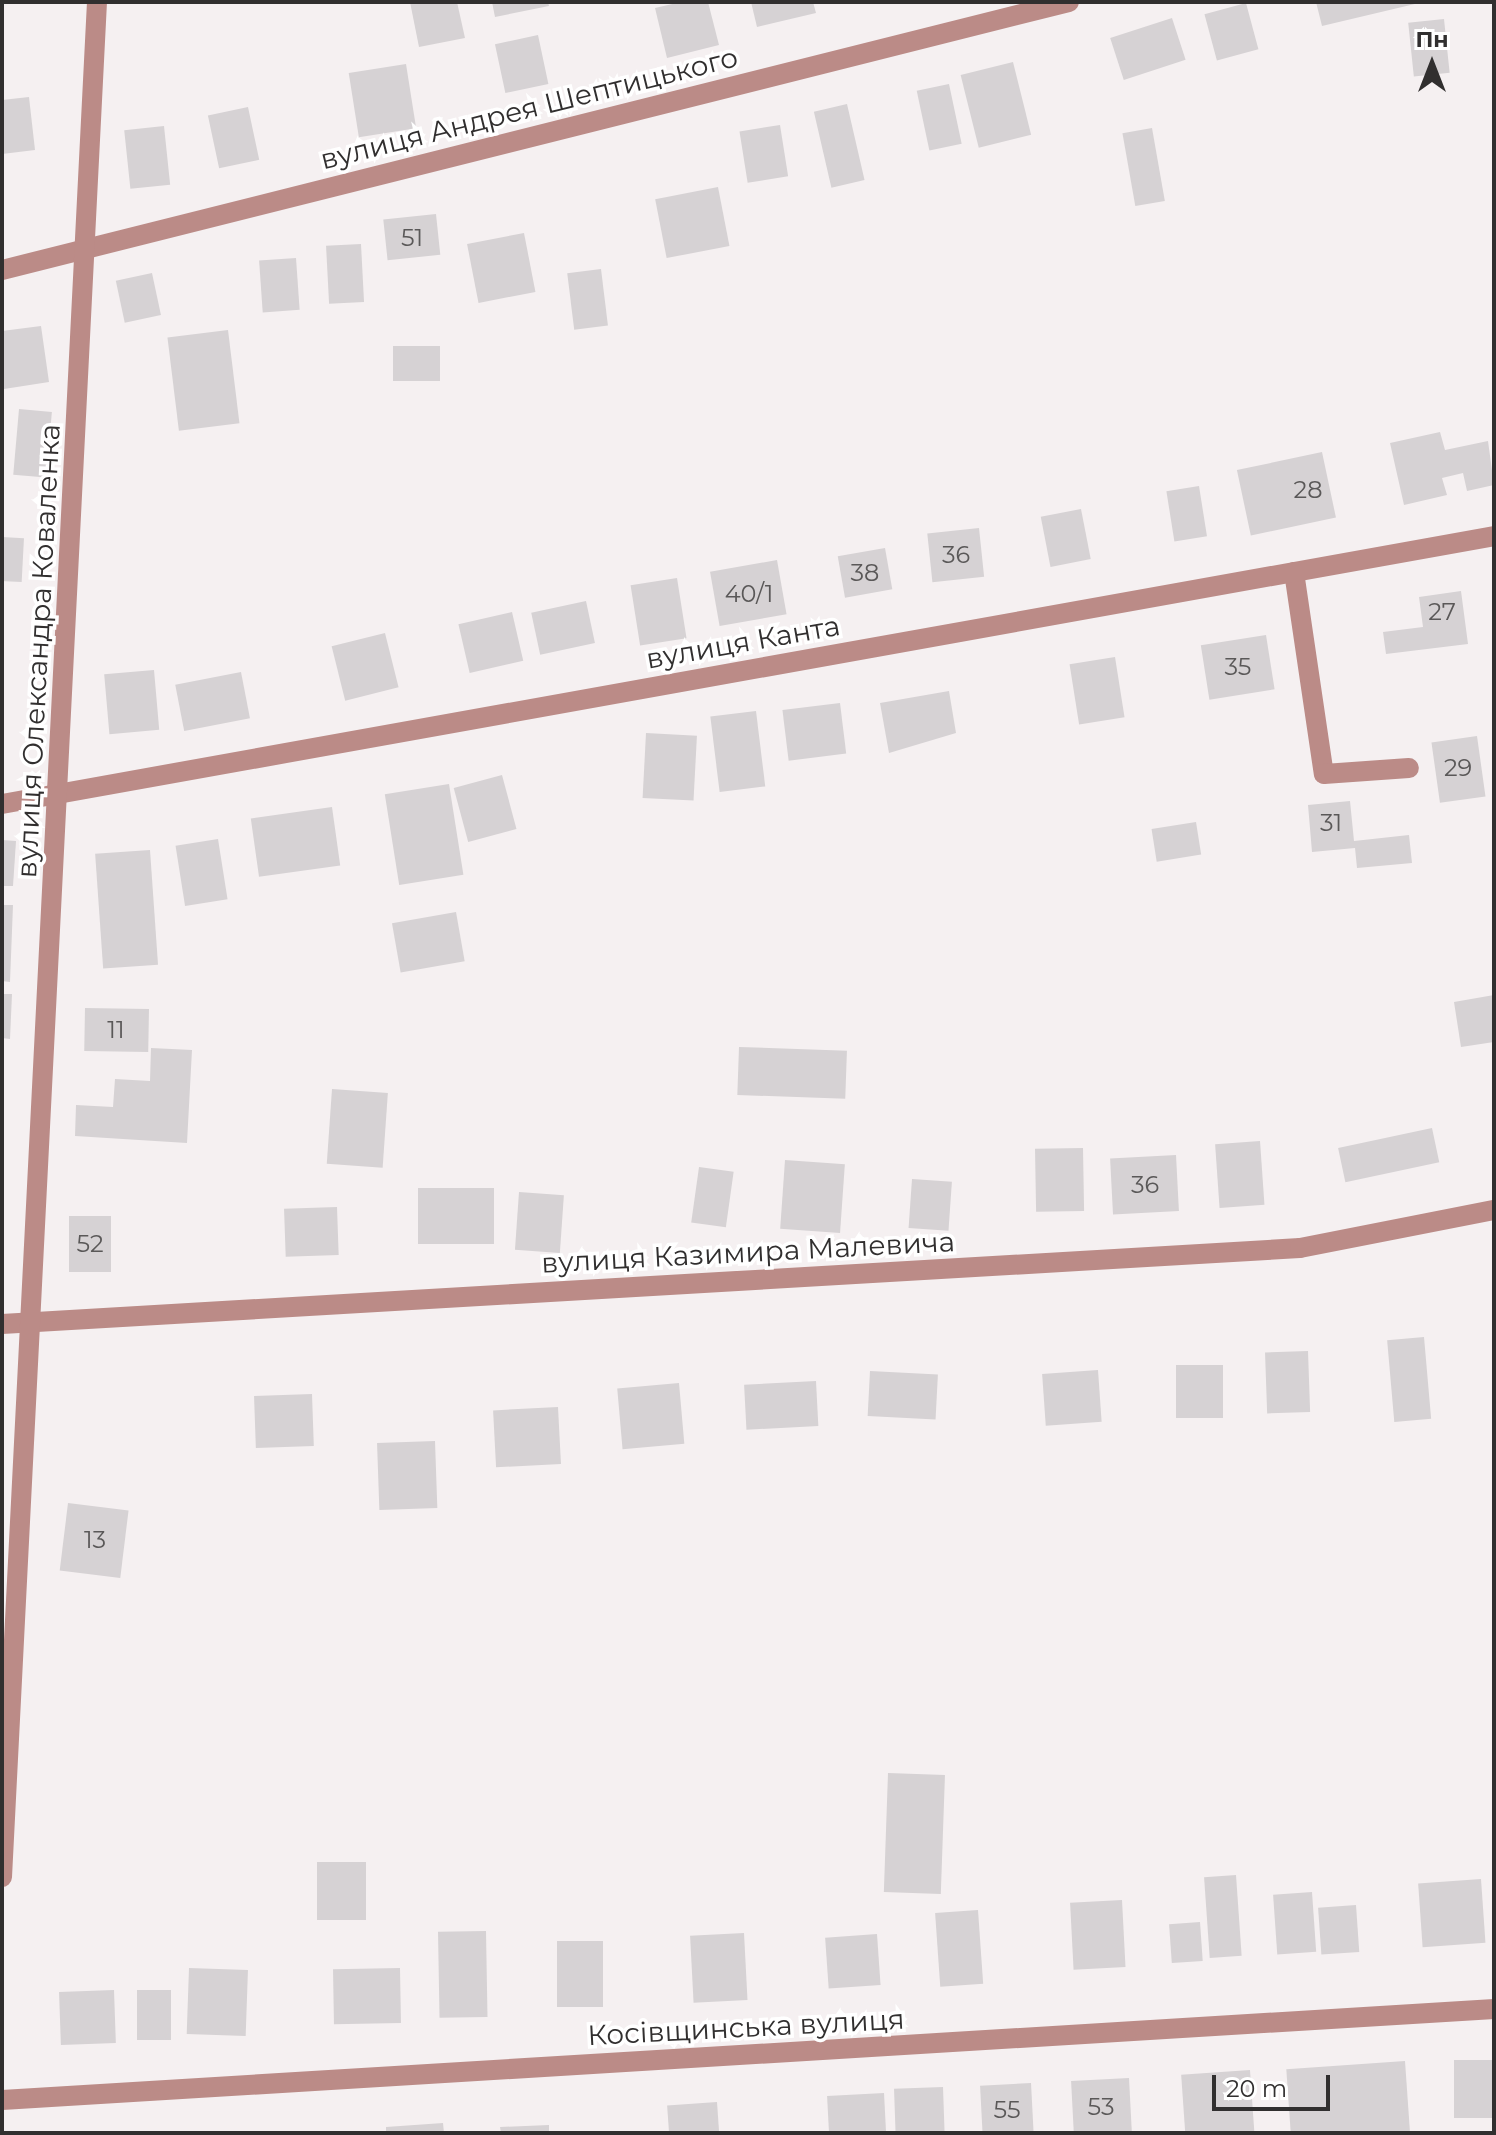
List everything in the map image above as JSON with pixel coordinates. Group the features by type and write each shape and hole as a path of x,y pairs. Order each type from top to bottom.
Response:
{"street":[{"name":"вулиця Олександра Коваленка","path":"2,1877 60,791 97,2"},
{"name":"вулиця Андрея Шептицького","path":"2,270 1069,2"},
{"name":"вулиця Канта","path":"2,804 60,791 1494,536"},
{"path":"1294,572 1324,774 1409,768"},
{"name":"вулиця Казимира Малевича","path":"2,1324 1300,1248 1494,1210"},
{"name":"Косівщинська вулиця","path":"2,2100 1494,2009"}],"building":[{"path":"410,2 457,2 465,38 419,47"},
{"path":"492,2 548,2 549,6 495,17"},
{"path":"681,2 708,2 719,45 667,58 655,8"},
{"path":"751,2 813,2 816,13 757,27"},
{"path":"1316,2 1419,2 1419,3 1322,26"},
{"path":"1246,3 1258,49 1217,60 1204,14"},
{"path":"1172,18 1186,60 1124,80 1110,38"},
{"path":"1444,19 1450,73 1414,76 1408,23"},
{"path":"538,35 548,84 505,93 495,44"},
{"path":"1013,62 1031,135 979,148 961,75"},
{"path":"406,64 416,128 359,137 349,73"},
{"path":"949,84 962,144 929,151 917,91"},
{"path":"29,97 35,150 2,154 2,100"},
{"path":"847,104 865,180 831,188 814,112"},
{"path":"248,107 259,160 219,168 208,116"},
{"path":"780,125 788,176 748,183 740,131"},
{"path":"164,126 170,185 130,189 124,130"},
{"path":"1152,128 1165,201 1135,206 1122,133"},
{"path":"718,187 729,246 667,258 655,199"},
{"path":"436,214 440,255 388,260 383,220"},
{"path":"524,233 535,292 479,303 467,244"},
{"path":"361,244 364,302 329,304 326,246"},
{"path":"296,258 300,310 263,312 259,261"},
{"path":"601,269 608,326 574,330 567,273"},
{"path":"152,273 161,315 125,323 116,281"},
{"path":"41,326 49,382 4,389 2,331"},
{"path":"228,330 239,423 179,431 167,337"},
{"path":"393,346 440,346 440,381 393,381"},
{"path":"19,409 52,412 46,478 13,475"},
{"path":"1440,432 1445,450 1488,441 1494,485 1467,491 1463,473 1442,478 1447,495 1404,505 1390,443"},
{"path":"1322,452 1336,518 1251,536 1237,470"},
{"path":"1199,486 1207,536 1174,542 1166,491"},
{"path":"1081,509 1091,559 1050,567 1041,517"},
{"path":"979,528 984,577 932,582 927,533"},
{"path":"2,537 24,538 22,582 2,581"},
{"path":"885,548 892,589 845,598 838,556"},
{"path":"777,560 787,614 720,626 710,572"},
{"path":"677,578 687,638 640,646 631,585"},
{"path":"1461,591 1468,644 1386,654 1383,632 1423,627 1419,597"},
{"path":"586,601 595,643 540,655 531,613"},
{"path":"512,612 523,661 470,673 458,624"},
{"path":"385,633 399,687 345,701 332,646"},
{"path":"1266,635 1275,689 1209,700 1201,645"},
{"path":"1115,657 1125,717 1079,724 1070,664"},
{"path":"154,670 159,730 109,734 104,674"},
{"path":"241,672 250,718 184,731 175,685"},
{"path":"949,691 956,733 889,753 880,703"},
{"path":"840,703 846,754 789,761 782,710"},
{"path":"756,711 765,786 720,792 710,717"},
{"path":"646,733 697,736 694,801 643,798"},
{"path":"1477,736 1485,796 1440,803 1431,742"},
{"path":"502,775 516,829 468,842 454,788"},
{"path":"449,784 463,875 399,885 385,794"},
{"path":"1350,801 1354,841 1409,835 1412,863 1357,868 1355,848 1312,852 1308,805"},
{"path":"332,807 340,865 259,877 251,818"},
{"path":"1196,822 1201,855 1157,862 1152,829"},
{"path":"218,839 228,899 185,906 176,846"},
{"path":"2,840 16,841 13,886 2,886"},
{"path":"150,850 158,965 103,969 95,854"},
{"path":"2,905 13,905 10,982 2,981"},
{"path":"456,912 465,961 401,973 392,923"},
{"path":"2,994 12,994 10,1039 2,1038"},
{"path":"1494,995 1494,1042 1461,1047 1454,1002"},
{"path":"85,1008 149,1009 148,1052 84,1051"},
{"path":"739,1047 847,1051 845,1099 737,1095"},
{"path":"151,1048 192,1050 187,1143 75,1136 76,1105 113,1107 115,1079 150,1081"},
{"path":"332,1089 388,1093 383,1168 327,1164"},
{"path":"1432,1128 1439,1162 1345,1182 1338,1148"},
{"path":"1260,1141 1264,1205 1220,1208 1215,1144"},
{"path":"1083,1148 1084,1211 1036,1212 1035,1149"},
{"path":"1176,1155 1179,1211 1113,1214 1110,1158"},
{"path":"785,1160 845,1164 840,1233 780,1229"},
{"path":"699,1167 734,1172 726,1227 691,1222"},
{"path":"912,1179 952,1182 948,1231 909,1228"},
{"path":"418,1188 494,1188 494,1244 418,1244"},
{"path":"519,1192 564,1195 560,1253 515,1250"},
{"path":"337,1207 339,1255 286,1257 284,1209"},
{"path":"69,1216 111,1216 111,1272 69,1272"},
{"path":"1424,1337 1431,1419 1394,1422 1387,1340"},
{"path":"1308,1351 1310,1412 1267,1413 1265,1353"},
{"path":"1176,1365 1223,1365 1223,1418 1176,1418"},
{"path":"1098,1370 1102,1422 1046,1426 1042,1374"},
{"path":"870,1371 938,1375 936,1419 868,1416"},
{"path":"816,1381 818,1426 746,1430 744,1385"},
{"path":"679,1383 684,1444 623,1449 617,1388"},
{"path":"312,1394 314,1446 256,1448 254,1396"},
{"path":"558,1407 561,1464 496,1467 493,1410"},
{"path":"435,1441 437,1508 379,1510 377,1443"},
{"path":"68,1503 129,1510 120,1578 60,1570"},
{"path":"888,1773 945,1775 941,1894 884,1892"},
{"path":"317,1862 366,1862 366,1920 317,1920"},
{"path":"1236,1875 1242,1956 1210,1958 1204,1877"},
{"path":"1481,1879 1485,1943 1423,1947 1418,1883"},
{"path":"1312,1892 1316,1952 1277,1955 1273,1895"},
{"path":"1122,1900 1126,1967 1074,1970 1070,1903"},
{"path":"1356,1905 1359,1952 1321,1955 1318,1908"},
{"path":"978,1910 983,1984 940,1987 935,1913"},
{"path":"1200,1922 1203,1961 1172,1963 1169,1924"},
{"path":"486,1931 488,2017 440,2018 438,1932"},
{"path":"744,1933 748,2000 694,2003 690,1936"},
{"path":"877,1934 881,1985 829,1989 825,1938"},
{"path":"557,1941 603,1941 603,2007 557,2007"},
{"path":"189,1968 248,1970 246,2036 187,2034"},
{"path":"400,1968 401,2023 334,2024 333,1969"},
{"path":"114,1990 116,2043 61,2045 59,1992"},
{"path":"137,1990 171,1990 171,2040 137,2040"},
{"path":"1454,2060 1494,2060 1494,2118 1454,2118"},
{"path":"1405,2061 1410,2133 1291,2133 1286,2069"},
{"path":"1250,2070 1254,2133 1185,2133 1181,2075"},
{"path":"1129,2078 1132,2133 1074,2133 1071,2081"},
{"path":"1031,2083 1034,2133 983,2133 980,2086"},
{"path":"943,2087 945,2133 896,2133 894,2089"},
{"path":"884,2093 886,2131 829,2133 827,2096"},
{"path":"717,2102 719,2133 669,2133 667,2105"},
{"path":"443,2123 444,2133 386,2133 386,2127"},
{"path":"549,2125 549,2133 501,2133 500,2127"}]}
